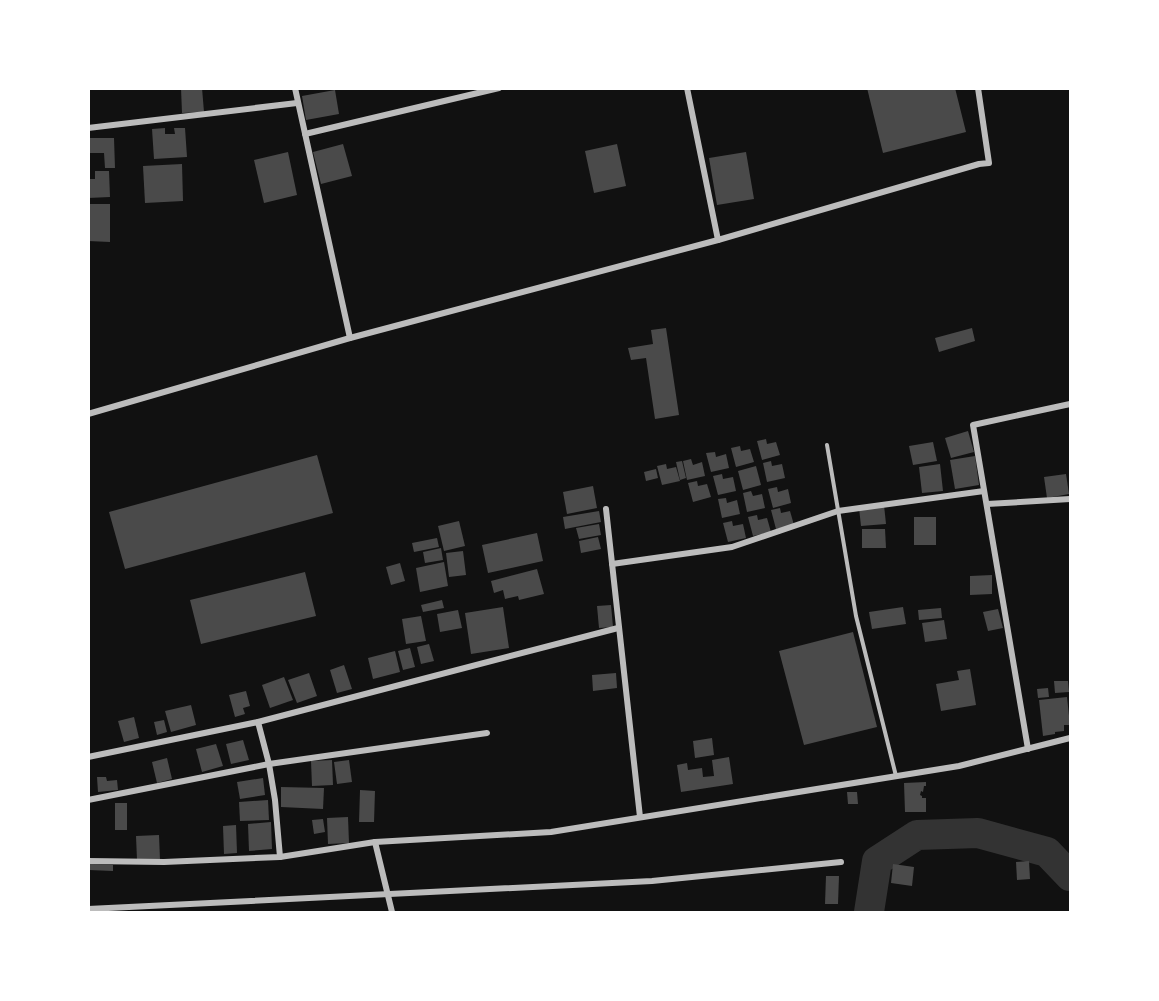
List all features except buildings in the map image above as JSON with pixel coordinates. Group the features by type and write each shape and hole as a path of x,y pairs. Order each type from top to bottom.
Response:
{"street":[{"path":"294,88 350,338"},
{"path":"305,134 499,88"},
{"path":"687,88 718,240"},
{"path":"88,414 350,338 718,240 989,163 978,88"},
{"path":"88,128 297,103"},
{"path":"1028,749 973,426 1071,404"},
{"path":"612,564 732,547 838,511 984,491"},
{"path":"987,504 1071,499"},
{"path":"606,509 640,818"},
{"path":"88,757 258,722 618,628"},
{"path":"258,722 276,800 280,857"},
{"path":"88,800 269,764 487,733"},
{"path":"88,861 164,862 280,857 375,842 551,832 959,766 1071,738"},
{"path":"375,842 392,912"},
{"path":"88,909 652,881 841,862"}],"lane":[{"path":"827,445 856,616 896,776"}],"waterway":[{"path":"869,912 877,861 917,835 978,833 1047,852 1070,876"}]}
